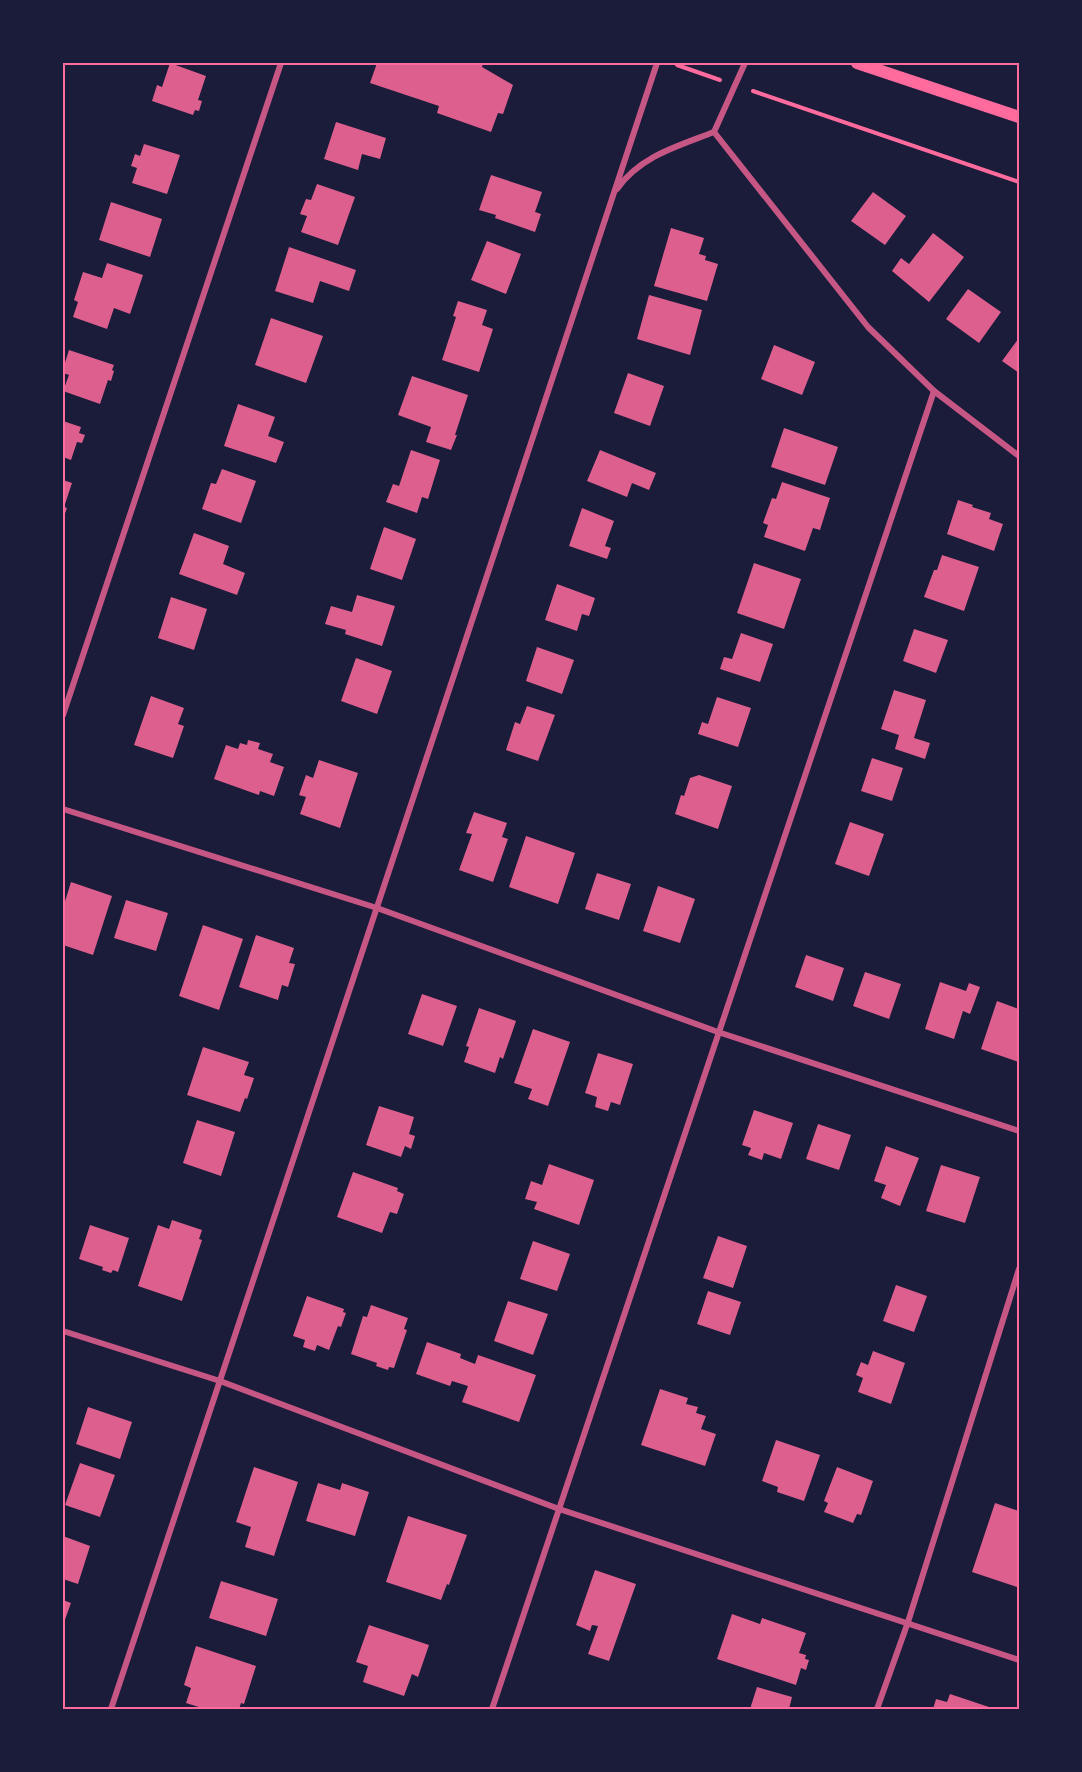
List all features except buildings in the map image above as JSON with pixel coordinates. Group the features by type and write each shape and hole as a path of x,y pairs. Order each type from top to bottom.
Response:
{"main road":[{"path":"857,63 1019,117"}],"street":[{"path":"63,715 281,63"},
{"path":"111,1709 657,63"},
{"path":"614,194 630,173 647,159 714,132 745,63"},
{"path":"714,132 868,327 934,391 1019,456"},
{"path":"492,1709 934,391"},
{"path":"63,809 377,908 718,1032 1019,1131"},
{"path":"877,1709 908,1622 1019,1269"},
{"path":"63,1331 220,1381 559,1509 1019,1660"}],"path":[{"path":"678,63 677,65 1019,182"}]}
